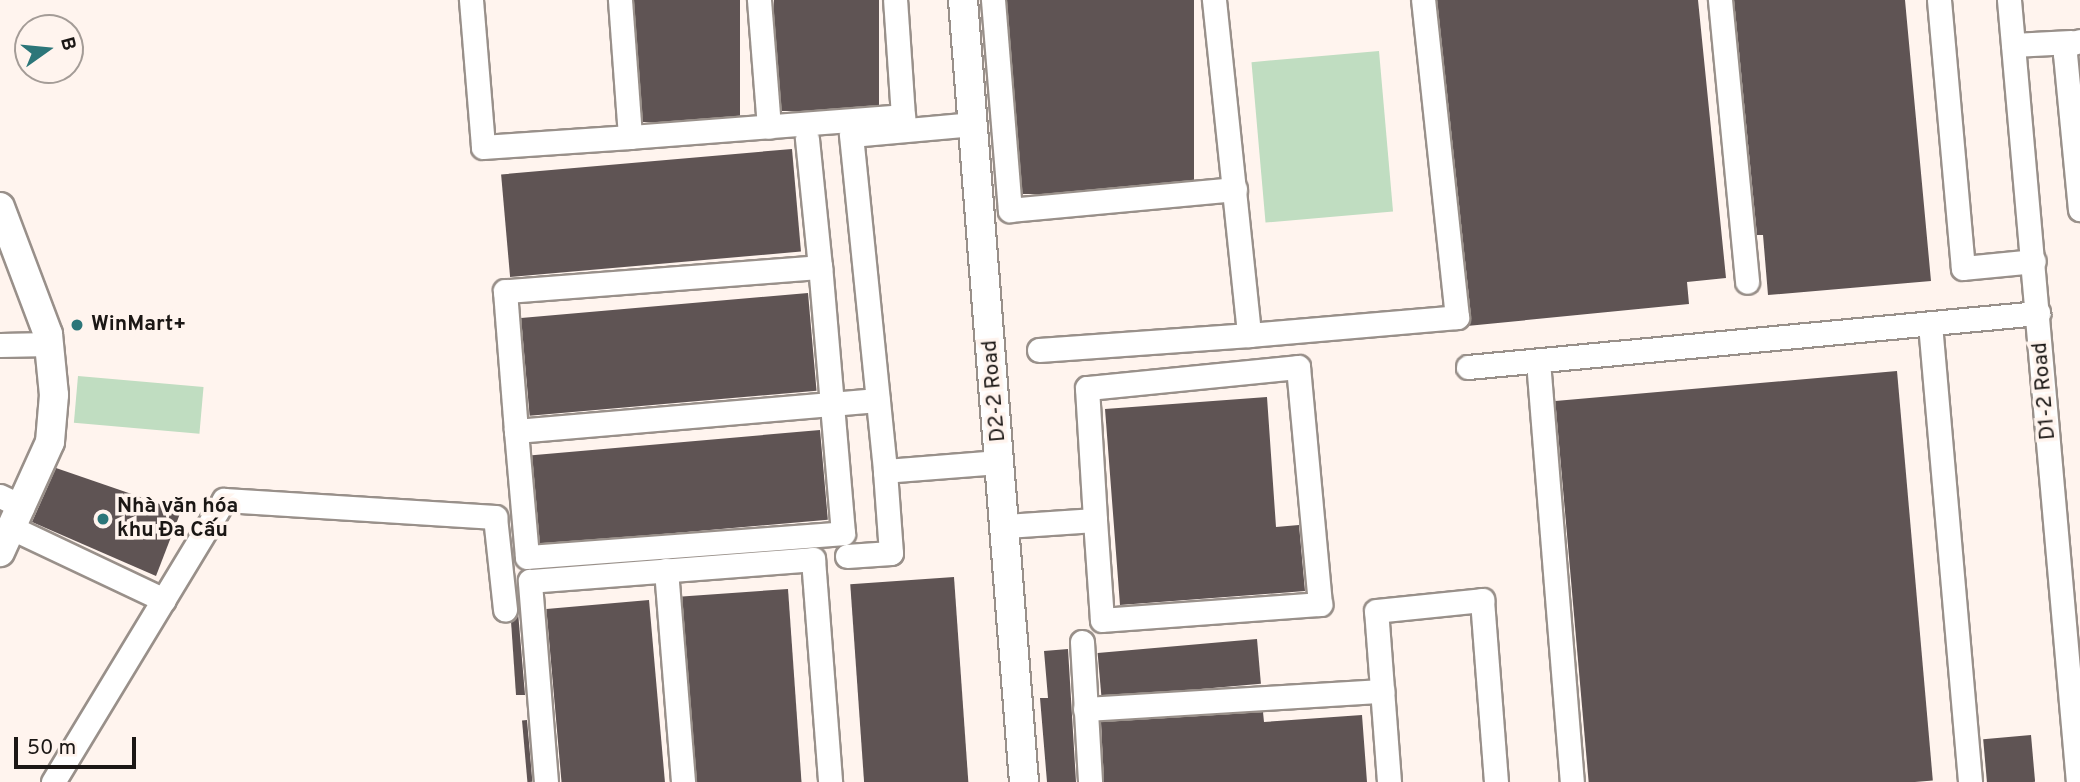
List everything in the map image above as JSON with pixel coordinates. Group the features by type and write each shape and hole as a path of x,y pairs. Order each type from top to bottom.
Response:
{"main road":[{"name":"D2-2 Road","path":"963,0 1024,782"},
{"path":"0,206 5,238 28,274 50,344 54,419 9,520"}],"street":[{"path":"471,0 483,148 903,116 895,0"},
{"path":"620,0 630,136"},
{"path":"759,0 769,127"},
{"path":"993,0 1010,210 1235,189"},
{"path":"1214,0 1249,335"},
{"path":"1040,350 1457,317 1423,0"},
{"path":"1720,0 1747,282"},
{"path":"1939,0 1963,268 2034,261"},
{"name":"D1-2 Road","path":"2009,0 2078,782"},
{"path":"2013,45 2075,41"},
{"path":"2075,41 2065,54 2080,209"},
{"path":"847,556 891,553 851,135 972,124"},
{"path":"807,139 820,267 842,533 527,557 505,291 820,267"},
{"path":"1468,367 2038,313"},
{"path":"1930,324 1970,782"},
{"path":"0,345 50,344"},
{"path":"1538,361 1572,782"},
{"path":"1298,367 1320,604 1102,620 1095,520 1087,388 1298,367"},
{"path":"516,431 878,400"},
{"path":"885,471 1000,462"},
{"path":"53,782 224,500 495,517 505,608"},
{"path":"9,520 164,600"},
{"path":"1006,526 1095,520"},
{"path":"546,782 530,581 813,559 830,782"},
{"path":"666,570 683,782"},
{"path":"1389,782 1376,611 1482,600 1496,782"},
{"path":"1082,642 1090,782"},
{"path":"1085,709 1382,691"}],"green space":[{"path":"1379,51 1393,211 1266,223 1251,62"},
{"path":"78,376 204,387 199,434 74,423"}],"building":[{"path":"634,0 740,0 740,122 634,122"},
{"path":"774,0 879,0 879,111 774,111"},
{"path":"1007,0 1194,0 1194,194 1007,194"},
{"path":"1437,0 1698,0 1726,278 1687,282 1689,304 1467,326 1471,316"},
{"path":"1734,0 1905,0 1931,281 1768,295 1763,235 1757,235"},
{"path":"792,149 801,252 510,277 501,174"},
{"path":"808,293 817,391 530,416 521,318"},
{"path":"1897,371 1933,780 1589,782 1555,401"},
{"path":"1267,397 1276,527 1299,525 1305,591 1120,605 1105,409"},
{"path":"820,430 828,520 540,545 532,455"},
{"name":"Nhà văn hóa khu Đa Cấu","path":"56,468 181,511 156,576 32,522"},
{"path":"954,577 968,782 864,782 850,584"},
{"path":"788,589 801,782 695,782 682,596"},
{"path":"649,600 665,782 562,782 546,609"},
{"path":"518,612 525,695 516,695 511,621"},
{"path":"1257,639 1261,684 1102,698 1098,653"},
{"path":"1068,649 1076,782 1047,782 1040,698 1048,698 1044,651"},
{"path":"1263,712 1264,722 1362,715 1367,782 1104,782 1101,722"},
{"path":"522,720 527,720 532,782 527,782"},
{"path":"2031,735 2035,782 1987,782 1983,739"}],"place":[{"name":"WinMart+","path":"77,325"},
{"name":"Nhà văn hóa khu Đa Cấu","path":"103,519"}]}
